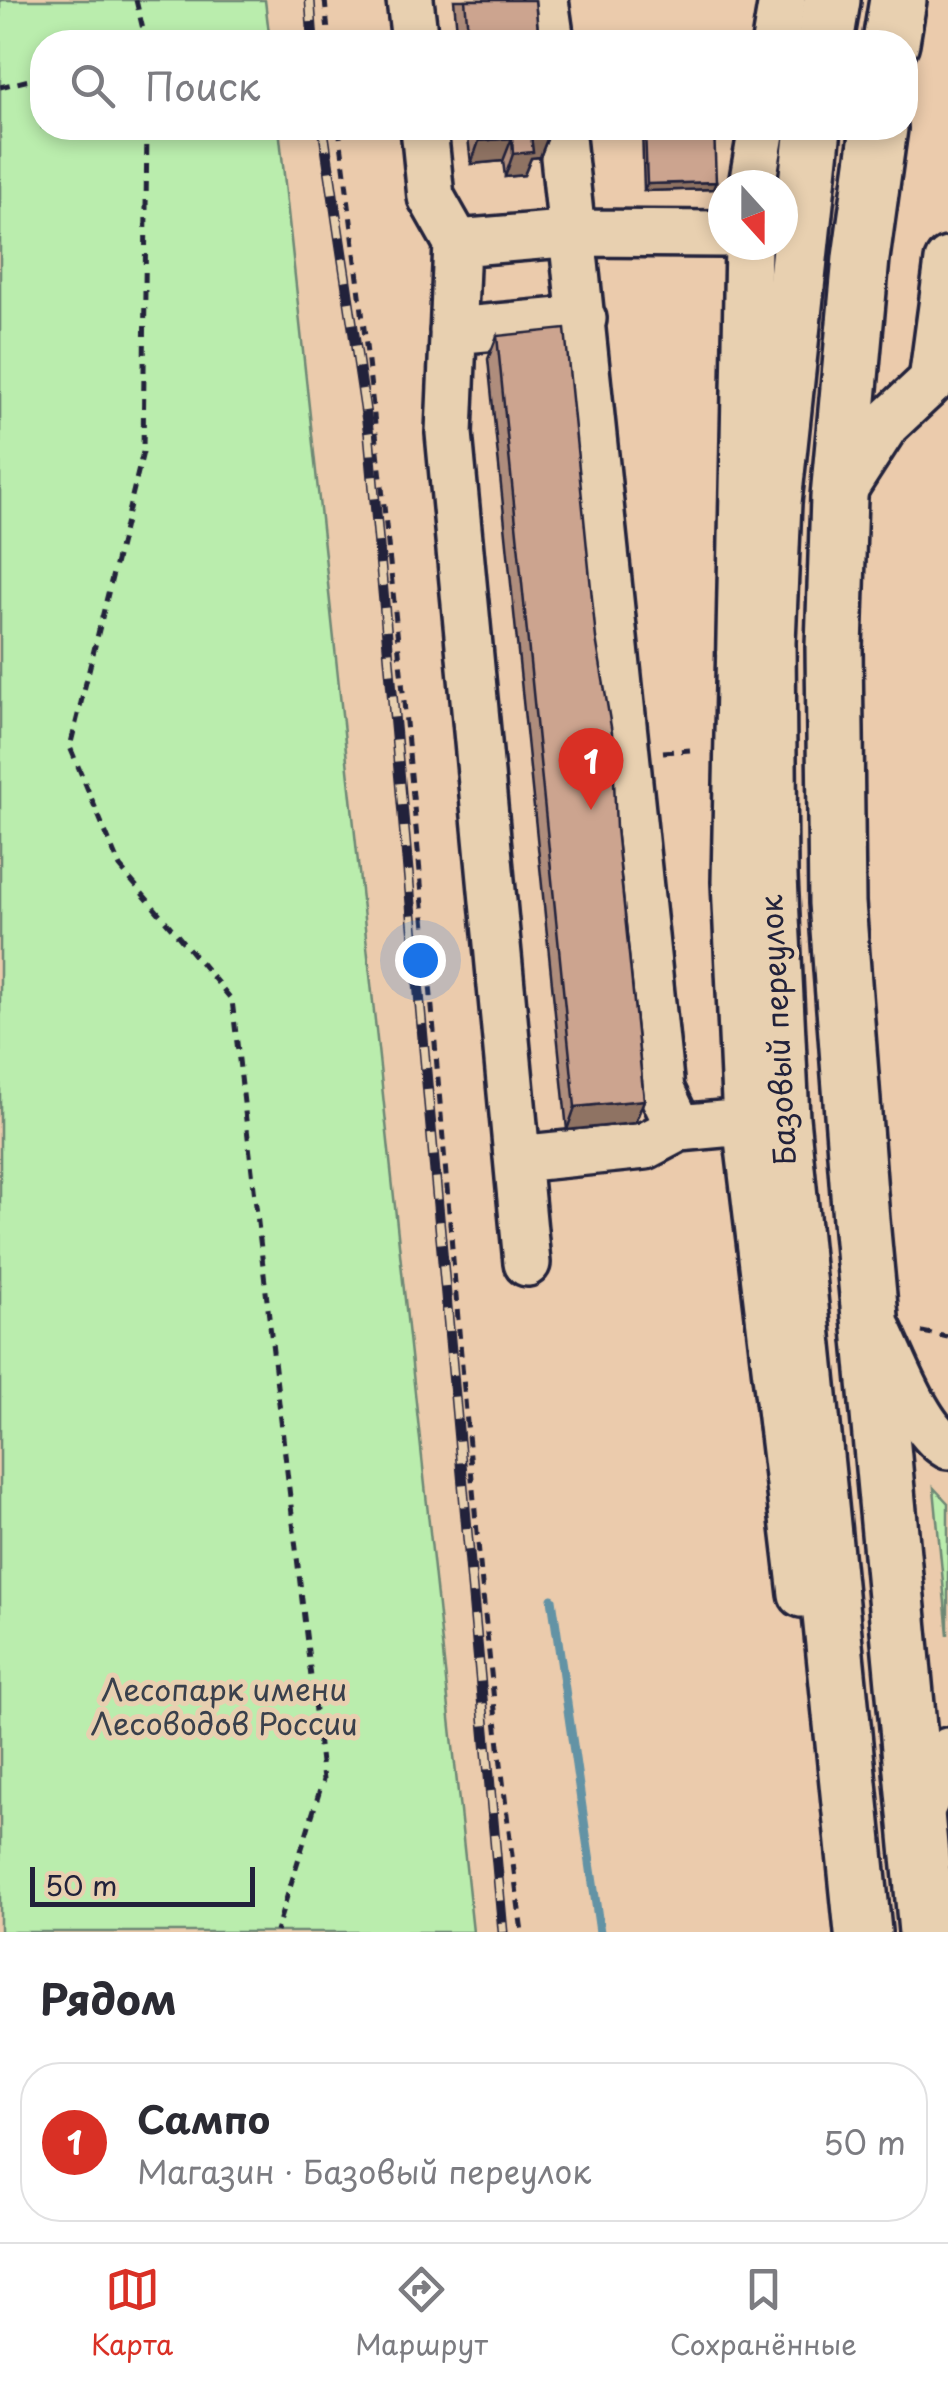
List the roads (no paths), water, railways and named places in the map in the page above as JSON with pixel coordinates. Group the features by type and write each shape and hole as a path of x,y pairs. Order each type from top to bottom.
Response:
{"main road":[{"path":"828,30 832,0"},
{"path":"893,30 898,0"},
{"name":"Базовый переулок","path":"812,140 772,502 767,642 769,877 764,1120 844,1731 863,1932"},
{"path":"877,140 861,258 838,496 834,647 837,903 927,1932"}],"lane":[{"path":"410,0 414,30"},
{"path":"545,0 549,30"},
{"path":"777,30 782,0"},
{"path":"425,140 431,197 457,243 449,433 527,1263"},
{"path":"563,140 661,1090 679,1128"},
{"path":"755,170 760,140"},
{"path":"457,243 575,234 708,242"},
{"path":"518,1159 645,1146 679,1128 764,1120 734,882 741,566 740,260"},
{"path":"838,496 886,424 940,383 948,262"},
{"path":"453,331 583,320"},
{"path":"741,566 772,502"},
{"path":"870,1312 920,1413 938,1440 948,1446"},
{"path":"917,1820 948,1751"}],"waterway":[{"path":"552,1599 600,1932"}],"railway":[{"path":"310,0 312,30"},
{"path":"325,140 369,435 503,1932"}],"place":[{"name":"Сампо","path":"591,810"}],"park label":[{"name":"Лесопарк имени Лесоводов России","path":"224,1708"}]}
